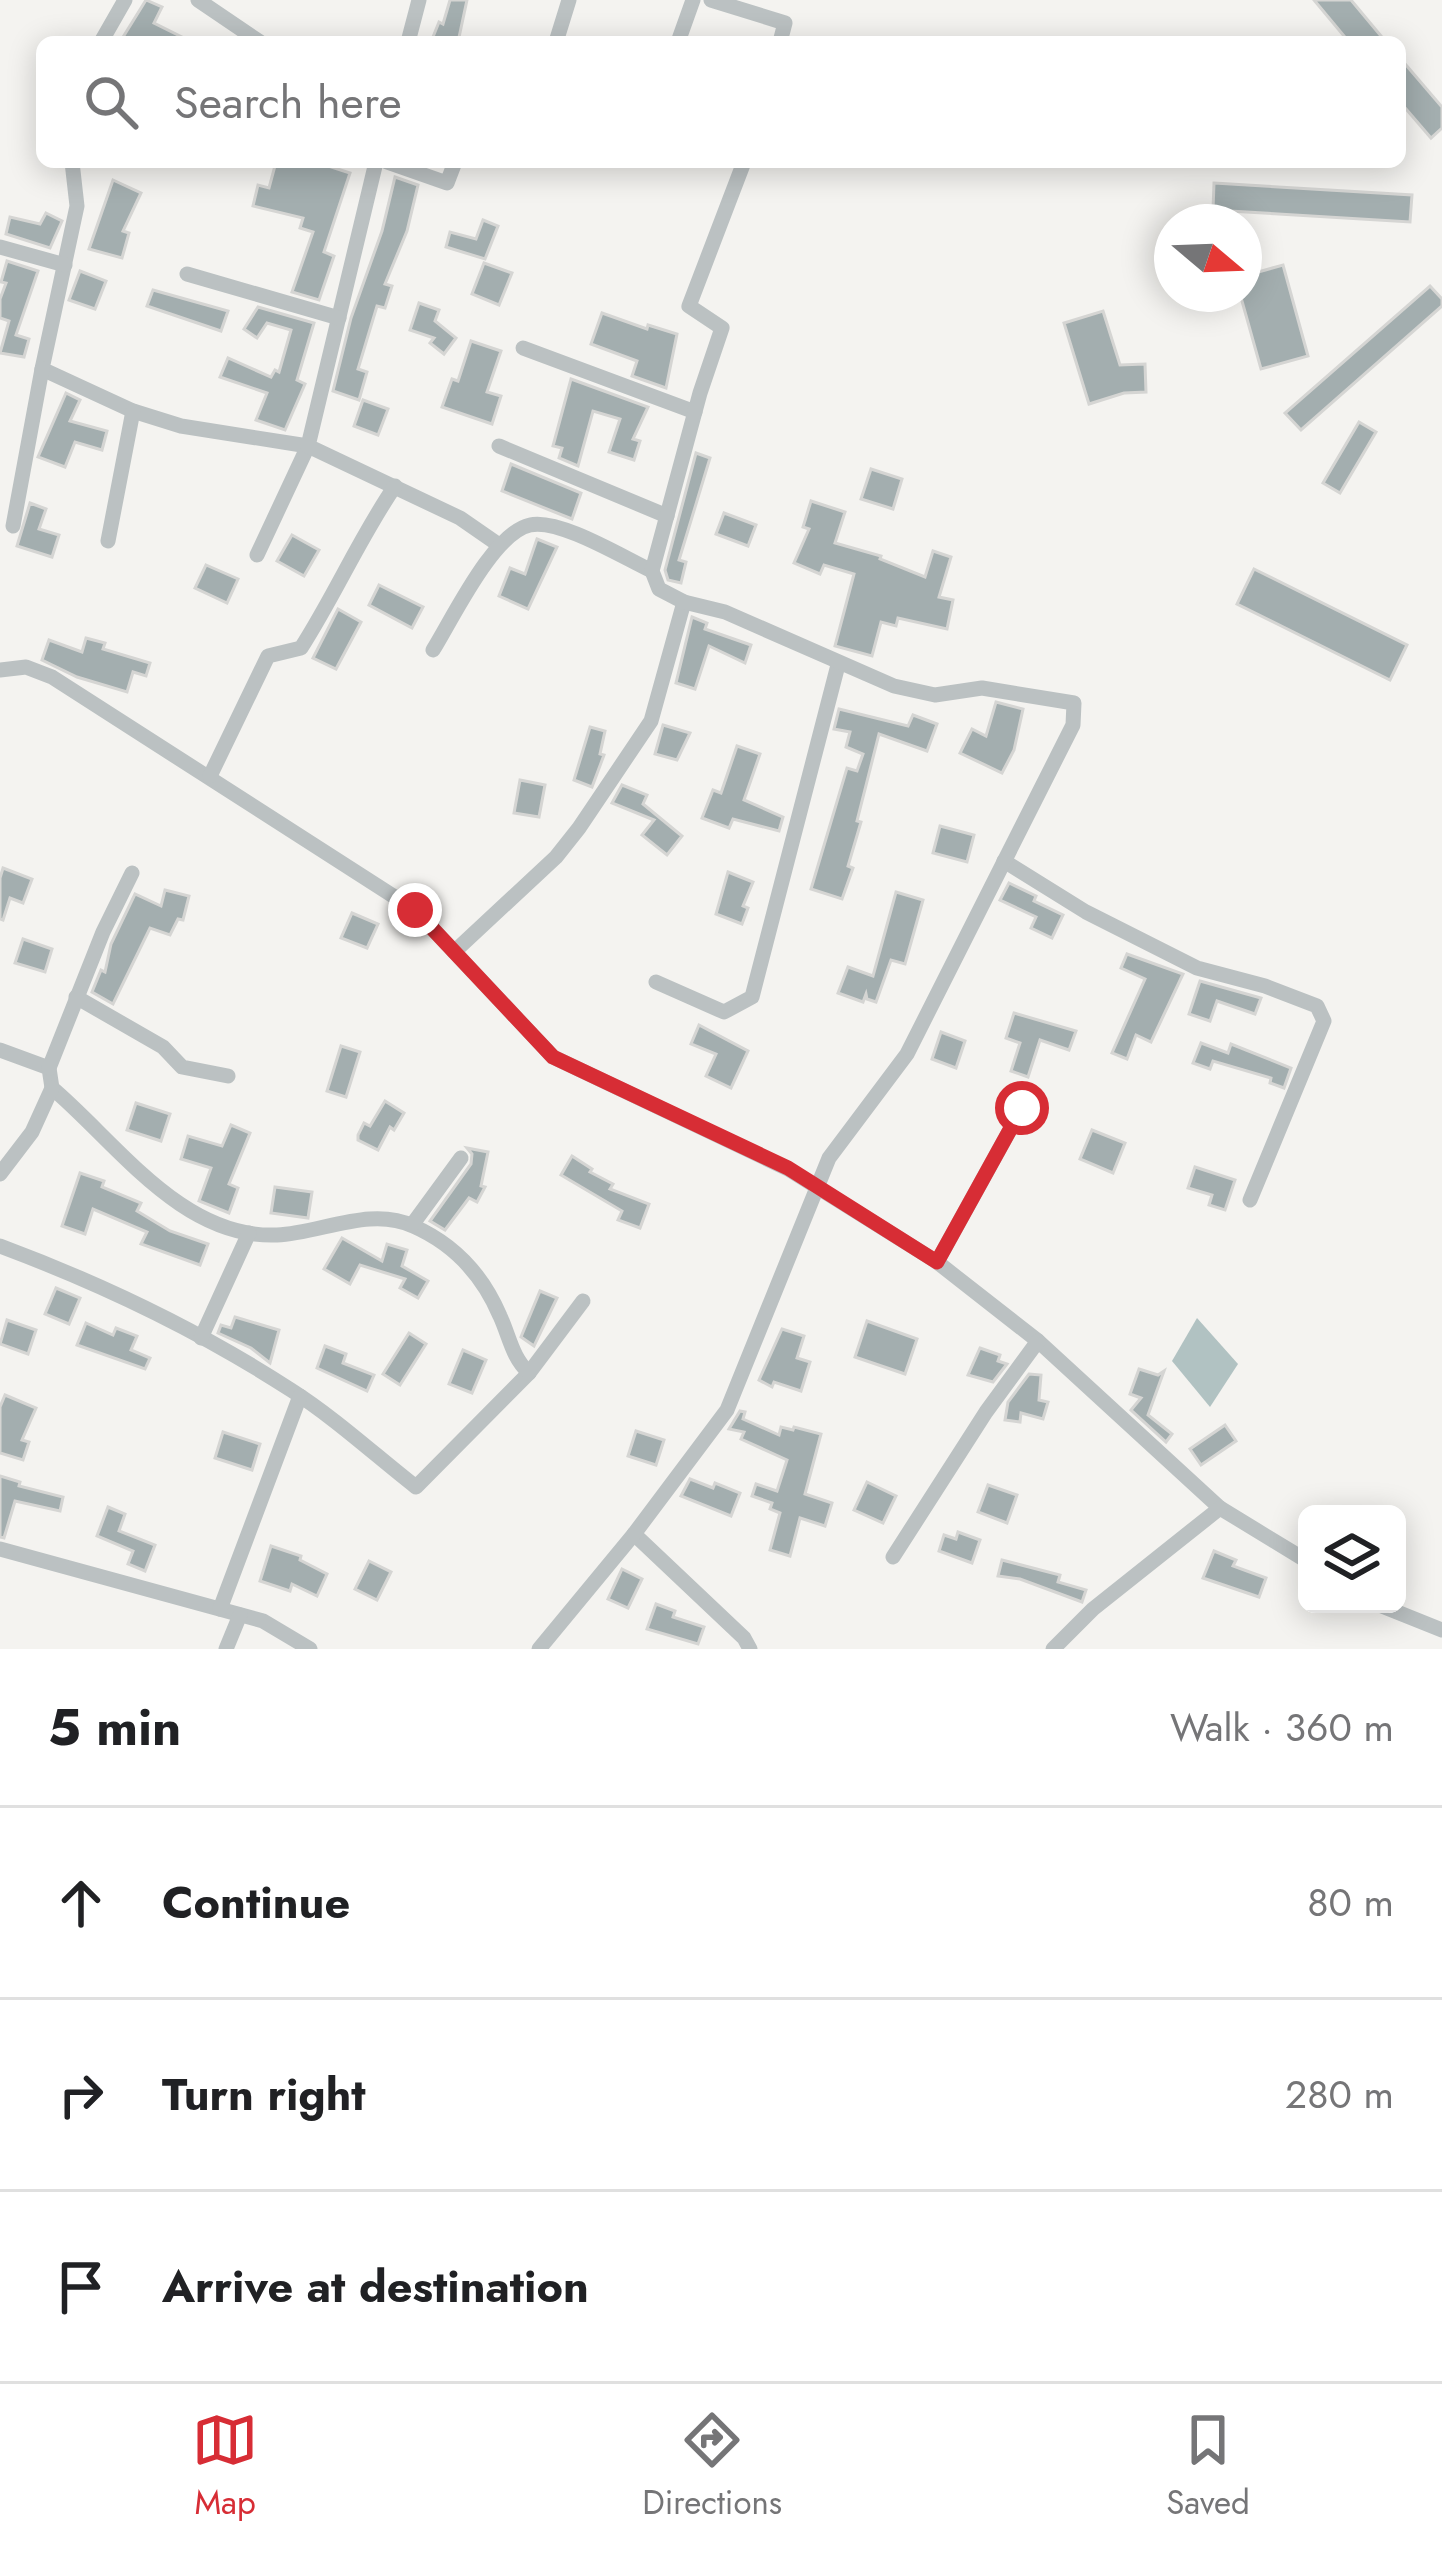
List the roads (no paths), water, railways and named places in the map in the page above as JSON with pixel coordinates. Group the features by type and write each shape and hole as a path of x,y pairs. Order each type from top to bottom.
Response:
{"street":[{"path":"104,36 125,0"},
{"path":"198,0 251,36"},
{"path":"410,36 419,0"},
{"path":"558,36 569,0"},
{"path":"680,36 693,0"},
{"path":"711,0 785,23 782,36"},
{"path":"13,526 77,206 72,168"},
{"path":"257,555 308,446 375,168"},
{"path":"404,168 447,183 453,168"},
{"path":"538,1649 634,1534 727,1410 830,1157 908,1054 1073,725 1074,703 982,688 934,695 894,686 725,612 684,602 659,589 652,571 722,328 689,306 742,168"},
{"path":"0,247 65,265"},
{"path":"187,274 339,318"},
{"path":"523,347 695,412"},
{"path":"42,369 181,426 308,446 460,518 499,545"},
{"path":"108,542 133,410"},
{"path":"499,446 667,516"},
{"path":"210,776 268,656 301,648 395,486"},
{"path":"434,650 499,545 527,525 546,524 652,571"},
{"path":"454,952 556,857 651,721 684,602"},
{"path":"656,982 724,1012 752,998 838,664"},
{"path":"0,670 26,667 52,677 415,910 553,1057 788,1168 937,1262 1038,1341 1220,1508 1298,1556"},
{"path":"1004,862 1086,912 1198,968 1317,1006 1324,1022 1250,1200"},
{"path":"0,1174 32,1132 52,1088 49,1068 132,874"},
{"path":"76,997 163,1047 182,1067 228,1076"},
{"path":"0,1050 49,1068"},
{"path":"52,1088 129,1163 179,1202 235,1232 275,1235 383,1217 412,1225 478,1272 517,1361 530,1373"},
{"path":"937,1262 1022,1108"},
{"path":"412,1225 461,1159"},
{"path":"201,1338 249,1233"},
{"path":"0,1246 80,1276 201,1338 300,1396 416,1487 530,1373 583,1300"},
{"path":"893,1557 986,1412 1038,1341"},
{"path":"220,1609 300,1396"},
{"path":"1053,1649 1093,1609 1220,1508"},
{"path":"634,1534 750,1649"},
{"path":"0,1549 262,1621 310,1649"},
{"path":"1400,1613 1442,1630"},
{"path":"226,1649 240,1615"}]}
